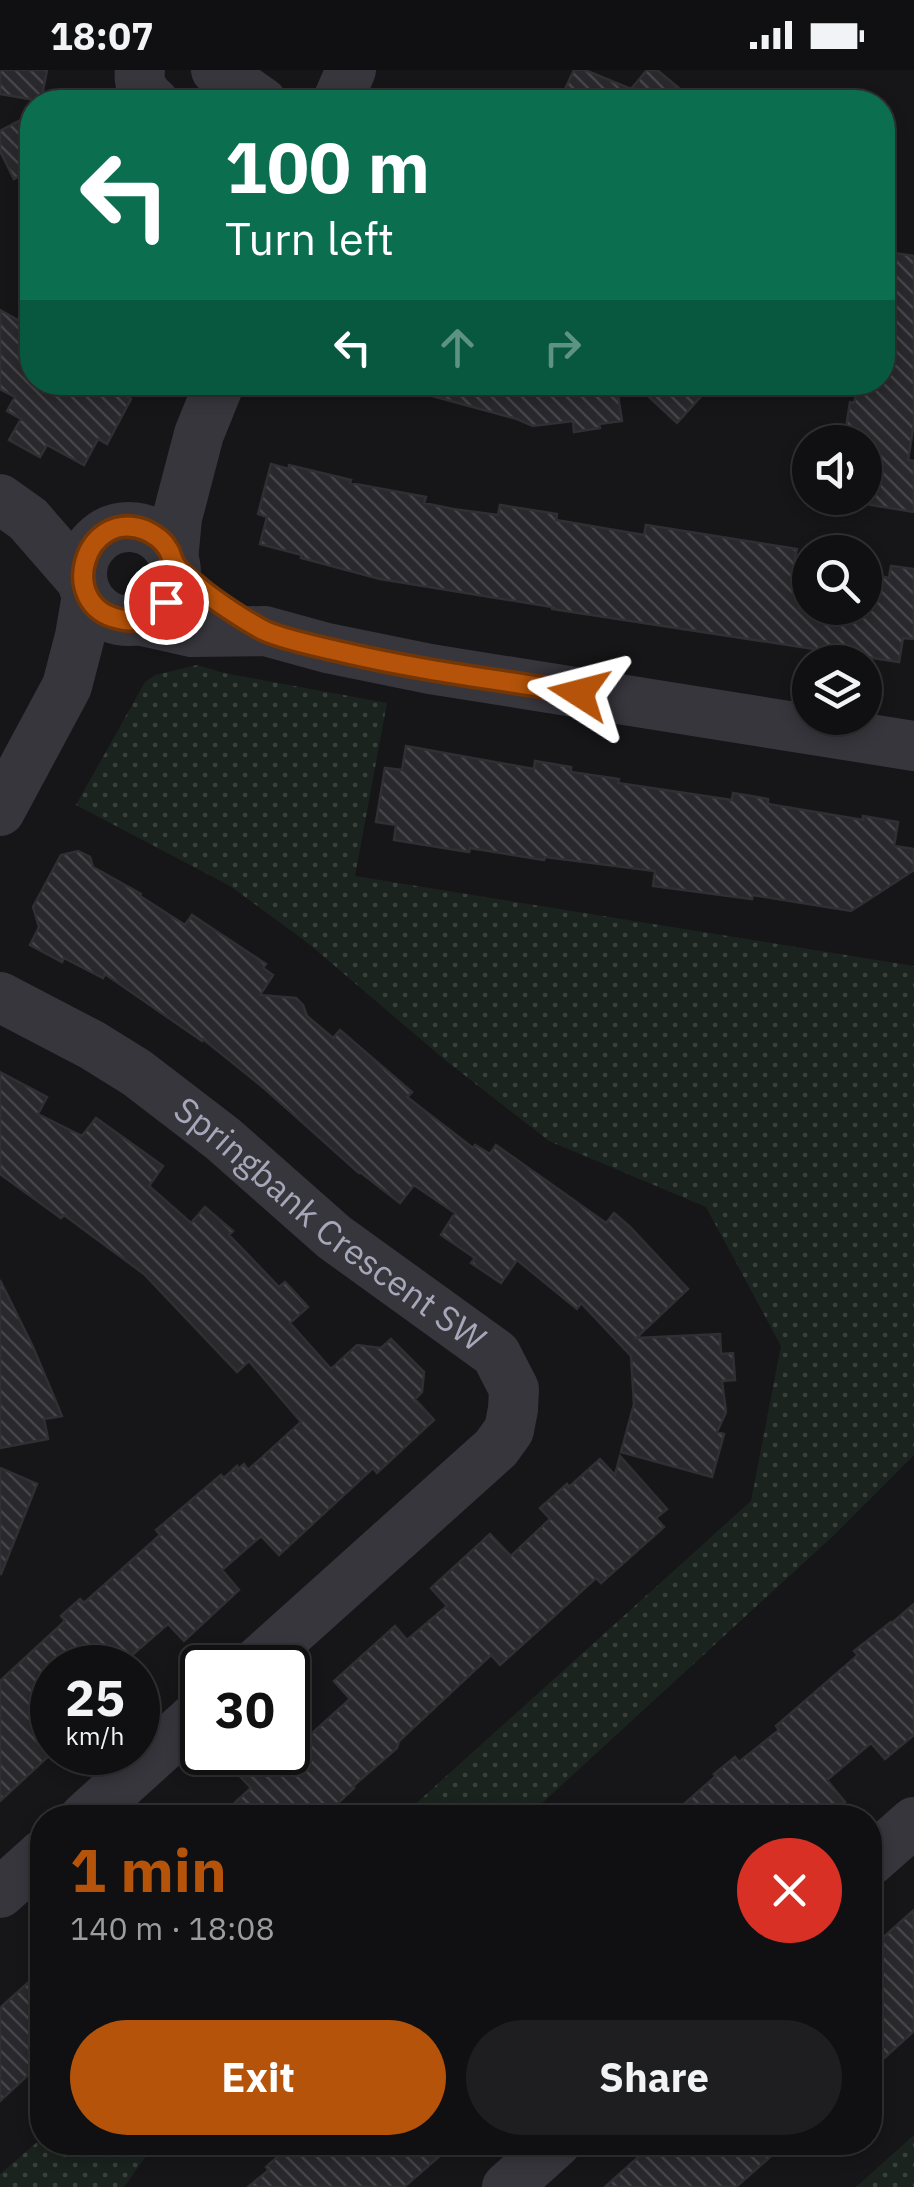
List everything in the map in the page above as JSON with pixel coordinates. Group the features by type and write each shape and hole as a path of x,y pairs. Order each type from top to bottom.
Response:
{"street":[{"path":"216,70 245,90"},
{"path":"67,686 135,620 158,611 166,602 175,579 177,518 198,434 214,395"},
{"path":"0,810 67,686 80,636 86,554 105,534 120,528 198,434"},
{"path":"14,509 70,528 148,531 206,593 265,631"},
{"path":"14,509 102,612 112,618 192,632 265,631 430,669 914,746"},
{"name":"Springbank Crescent SW","path":"0,997 92,1046 188,1111 334,1238 496,1354 514,1389 509,1430 496,1448 277,1645"},
{"path":"98,1805 180,1731"},
{"path":"882,1850 914,1822"},
{"path":"0,1893 30,1866"},
{"path":"507,2187 543,2155"}],"shaded area":[{"path":"197,665 387,703 355,876 914,966 914,1455 833,1536 540,1805 414,1805 751,1501 781,1346 706,1207 549,1141 445,1060 309,944 230,886 76,805 145,682 155,675"},
{"path":"914,2135 914,2187 856,2187"},
{"path":"30,2148 30,2155 147,2155 124,2187 0,2187 0,2174"}],"building":[{"path":"0,70 47,70 43,90 20,90 20,97 0,94"},
{"path":"574,70 585,70 631,89 647,70 657,70 681,90 565,90"},
{"path":"20,120 20,176 14,179 0,151 0,131"},
{"path":"895,253 914,256 914,423 908,460 914,461 914,512 882,507 882,425 847,425 850,402 854,403 856,395 895,395"},
{"path":"0,310 20,321 20,395 124,395 131,399 107,444 98,439 84,465 47,445 40,457 9,440 21,419 7,411 15,397 0,389"},
{"path":"429,395 618,395 622,421 574,432 573,421 533,426"},
{"path":"647,395 702,395 677,423"},
{"path":"271,464 289,469 289,465 351,480 350,483 426,497 424,503 453,509 498,515 500,505 557,514 556,520 644,535 646,525 792,548 792,625 882,625 882,577 889,578 891,566 914,569 914,639 903,638 899,662 882,659 882,645 792,646 380,579 260,544 267,517 258,514"},
{"path":"406,746 534,769 535,761 571,767 571,772 619,779 618,783 732,800 733,793 768,799 768,804 898,822 894,846 914,849 914,870 851,911 753,895 752,899 653,886 655,871 470,848 469,852 394,840 396,825 376,822 385,768 402,770"},
{"path":"78,851 90,857 93,867 185,925 192,915 266,964 263,968 273,975 260,995 296,998 307,1016 333,1038 340,1030 412,1092 407,1097 473,1148 475,1145 490,1154 496,1145 606,1223 614,1213 630,1227 688,1289 636,1338 720,1334 721,1354 733,1353 735,1380 722,1381 726,1412 717,1432 724,1434 712,1477 621,1452 634,1404 631,1356 581,1303 577,1309 517,1260 501,1283 471,1263 475,1258 441,1235 455,1213 414,1185 400,1203 359,1173 203,1039 105,974 103,978 30,945 39,927 33,907 61,855"},
{"path":"0,1072 47,1097 38,1114 82,1136 96,1118 163,1166 149,1186 191,1223 205,1207 233,1231 229,1235 279,1287 285,1282 308,1307 290,1323 331,1369 357,1345 381,1348 391,1339 424,1372 422,1392 415,1399 434,1420 377,1473 373,1468 279,1555 261,1536 222,1570 239,1590 184,1641 168,1624 144,1645 39,1645 65,1621 61,1616 80,1599 84,1603 160,1535 156,1530 221,1475 224,1478 244,1464 248,1470 301,1422 249,1361 237,1372 144,1274 0,1174"},
{"path":"0,1280 62,1416 44,1419 48,1439 0,1448"},
{"path":"620,1456 667,1509 656,1518 664,1527 601,1583 596,1578 500,1665 491,1655 336,1805 232,1805 251,1788 239,1775 310,1775 310,1735 350,1699 334,1681 395,1626 407,1640 447,1606 431,1588 490,1534 511,1556 550,1519 540,1508 600,1459 615,1475"},
{"path":"0,1468 37,1484 1,1574 0,1574"},
{"path":"914,1604 914,1735 885,1759 871,1743 827,1780 845,1802 842,1805 683,1805 735,1757 739,1762 779,1730 776,1726 858,1655 854,1651"},
{"path":"30,1653 30,1773 0,1801 0,1681"},
{"path":"914,1910 914,2031 882,2060 882,1938"},
{"path":"30,1981 30,2073 0,2101 0,2008"},
{"path":"279,2155 441,2155 404,2187 248,2187 269,2170 266,2167"},
{"path":"641,2155 772,2155 736,2187 605,2187"}],"route":[{"path":"166,602 158,611 134,621 112,618 102,612 86,595 82,581 86,554 94,543 117,528 148,531 168,548 175,566 206,593 265,631 365,657 579,693"}]}
